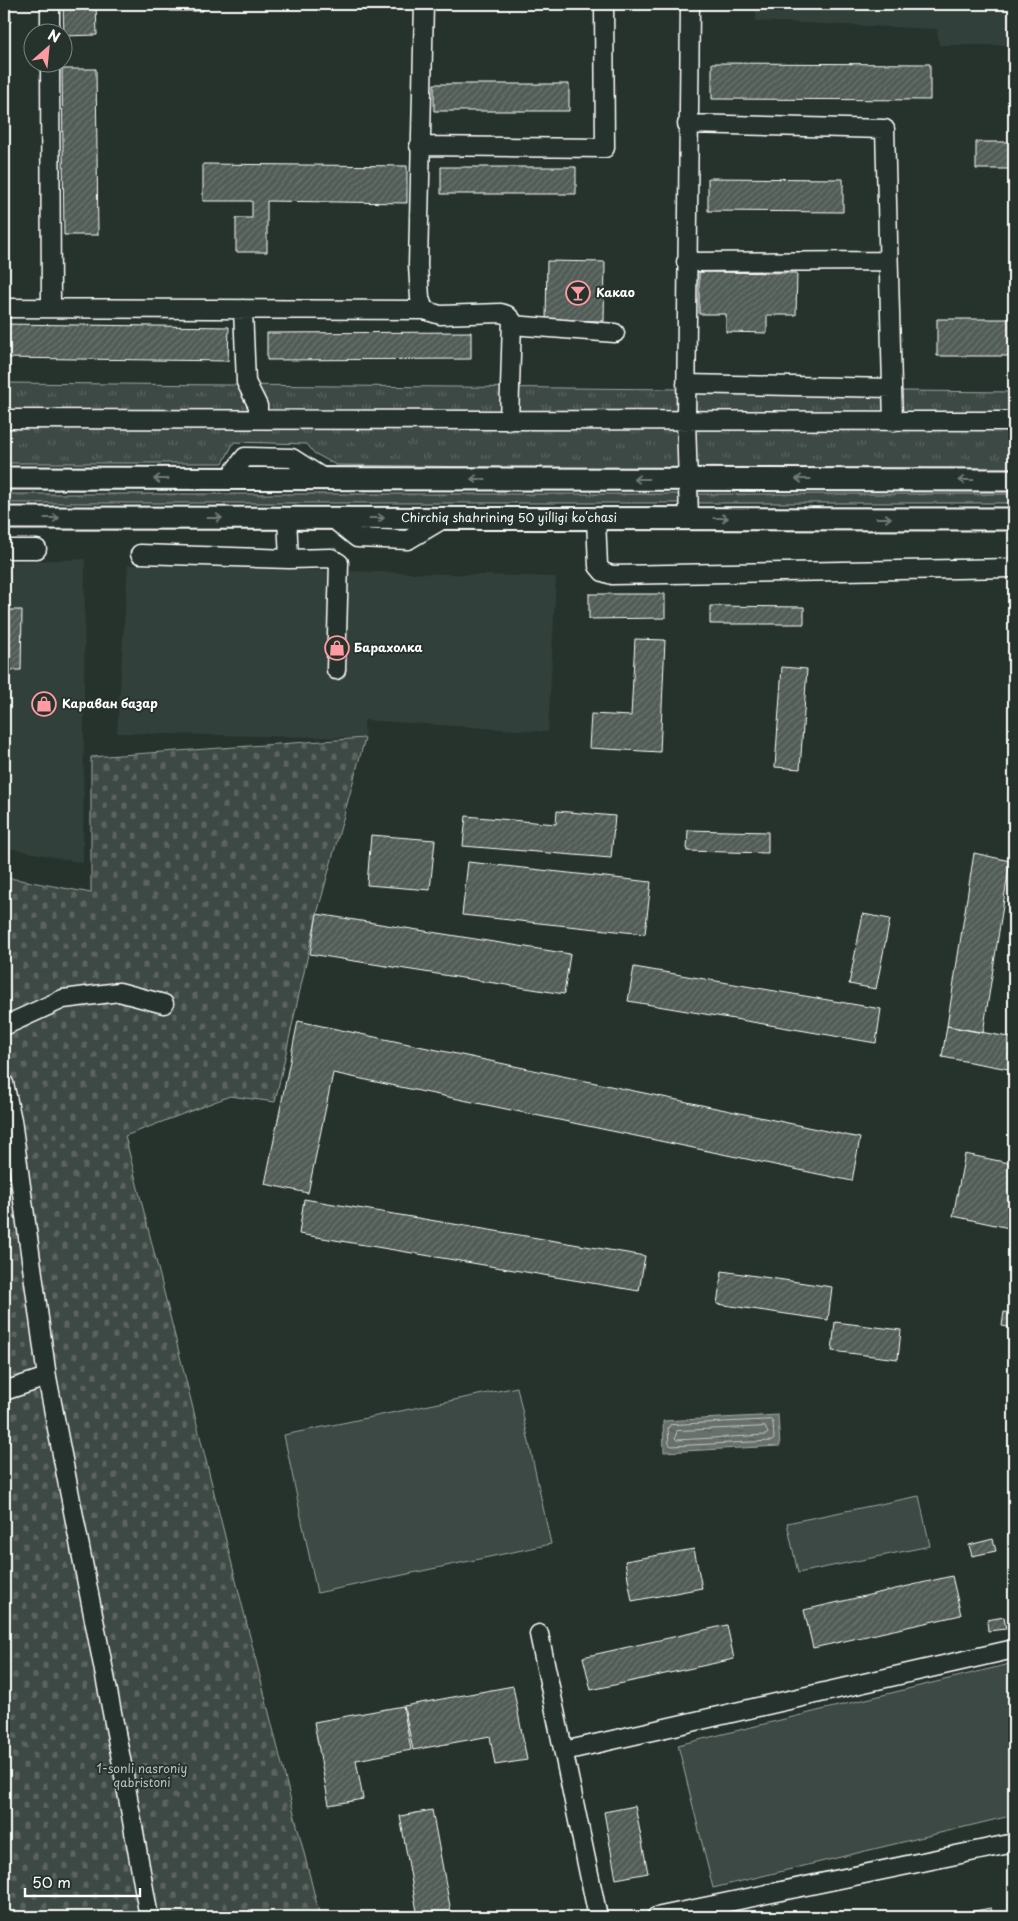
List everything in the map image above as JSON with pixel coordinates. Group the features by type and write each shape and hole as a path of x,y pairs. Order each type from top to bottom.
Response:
{"main road":[{"path":"4,478 1014,480"},
{"name":"Chirchiq shahrining 50 yilligi koʻchasi","path":"4,518 1014,519"}],"street":[{"path":"50,4 50,22"},
{"path":"424,4 419,146 418,265 420,298 424,310"},
{"path":"419,146 605,148 604,4"},
{"path":"689,518 686,420 686,262 690,4"},
{"path":"50,72 51,308"},
{"path":"687,124 885,128 893,422"},
{"path":"686,262 888,261"},
{"path":"4,308 424,310 440,316 501,313 507,315 512,320 509,420"},
{"path":"242,309 246,382 258,406 258,419"},
{"path":"512,325 615,333"},
{"path":"686,384 892,388"},
{"path":"4,419 1014,421"},
{"path":"287,518 289,559"},
{"path":"596,519 598,566 603,572 612,575 1014,568"},
{"path":"4,549 37,549"},
{"path":"140,554 289,559 331,558 339,563 336,670"},
{"path":"4,1026 62,999 119,992 164,1004"},
{"path":"4,1083 8,1121 47,1377 122,1764 149,1917"},
{"path":"4,1390 47,1377"},
{"path":"539,1634 598,1917"},
{"path":"564,1751 1014,1649"},
{"path":"656,1917 1014,1843"}],"shaded area":[{"path":"756,4 1014,4 1014,45 939,45 937,29 756,21"},
{"name":"Караван базар","path":"85,559 83,863 4,847 4,562"},
{"name":"Барахолка","path":"128,565 556,577 548,732 364,720 365,738 117,733"}],"green space":[{"path":"4,383 1014,392 1014,474 336,465 314,453 307,444 234,442 223,463 4,463"},
{"path":"4,494 1014,494 1014,503 4,503"},
{"name":"1-sonli nasroniy qabristoni","path":"365,738 317,914 275,1102 230,1096 125,1136 320,1917 4,1917 4,877 91,893 91,757"},
{"path":"517,1387 551,1544 317,1593 284,1435"},
{"path":"919,1496 930,1546 798,1573 787,1523"},
{"path":"1014,1663 1014,1815 713,1888 678,1745"}],"water":[{"path":"778,1415 780,1446 664,1452 663,1421"}],"building":[{"path":"4,4 10,4 11,22 4,22"},
{"path":"63,4 96,4 97,35 72,36 72,22 64,22"},
{"path":"171,4 203,4 203,11 170,11"},
{"path":"261,4 396,4 396,7 261,7"},
{"path":"712,63 930,64 930,100 712,99"},
{"path":"72,69 96,69 98,235 64,235 62,72 72,72"},
{"path":"434,84 569,84 569,111 434,111"},
{"path":"976,142 1014,142 1014,169 976,169"},
{"path":"203,164 407,166 407,203 267,201 267,252 236,252 236,218 252,218 252,201 203,201"},
{"path":"441,167 576,167 576,194 441,194"},
{"path":"708,178 843,179 843,212 708,211"},
{"path":"547,261 605,262 604,321 546,320"},
{"path":"699,272 797,273 796,315 767,315 767,333 726,332 726,314 699,314"},
{"path":"937,319 1014,319 1014,356 937,356"},
{"path":"4,324 229,327 228,361 4,358"},
{"path":"471,332 471,359 267,360 267,333"},
{"path":"589,594 665,594 665,618 589,619"},
{"path":"710,606 804,607 804,624 710,624"},
{"path":"4,610 22,610 21,670 4,670"},
{"path":"635,639 665,640 660,752 589,748 591,714 631,716"},
{"path":"782,667 807,669 800,769 775,767"},
{"path":"557,811 615,816 611,858 463,846 466,816 556,824"},
{"path":"688,830 768,832 768,853 687,851"},
{"path":"371,835 435,840 430,890 367,885"},
{"path":"974,853 1010,861 983,1033 947,1026"},
{"path":"468,862 651,882 645,934 462,915"},
{"path":"317,914 570,954 564,994 310,954"},
{"path":"863,914 890,919 876,989 849,984"},
{"path":"634,967 881,1009 876,1043 628,1001"},
{"path":"298,1021 860,1138 852,1181 333,1073 308,1193 265,1184"},
{"path":"947,1026 1014,1038 1014,1070 942,1057"},
{"path":"965,1154 1014,1164 1014,1229 953,1216"},
{"path":"304,1199 645,1256 639,1291 299,1234"},
{"path":"722,1271 832,1287 828,1320 717,1304"},
{"path":"1004,1312 1014,1313 1014,1328 1002,1326"},
{"path":"835,1322 901,1330 898,1359 832,1351"},
{"path":"993,1539 996,1551 972,1556 969,1545"},
{"path":"694,1549 702,1588 632,1601 625,1561"},
{"path":"952,1576 961,1615 813,1648 804,1610"},
{"path":"1004,1617 1006,1629 988,1631 987,1620"},
{"path":"727,1625 734,1659 591,1690 583,1657"},
{"path":"513,1686 527,1760 495,1765 490,1736 413,1750 404,1706"},
{"path":"403,1706 411,1750 356,1760 363,1799 329,1805 314,1722"},
{"path":"635,1806 648,1873 616,1879 604,1812"},
{"path":"432,1810 452,1917 418,1917 400,1816"},
{"path":"991,1908 993,1917 941,1917"}],"place":[{"name":"Какао","path":"578,293"},
{"name":"Барахолка","path":"337,648"},
{"name":"Караван базар","path":"44,704"}]}
